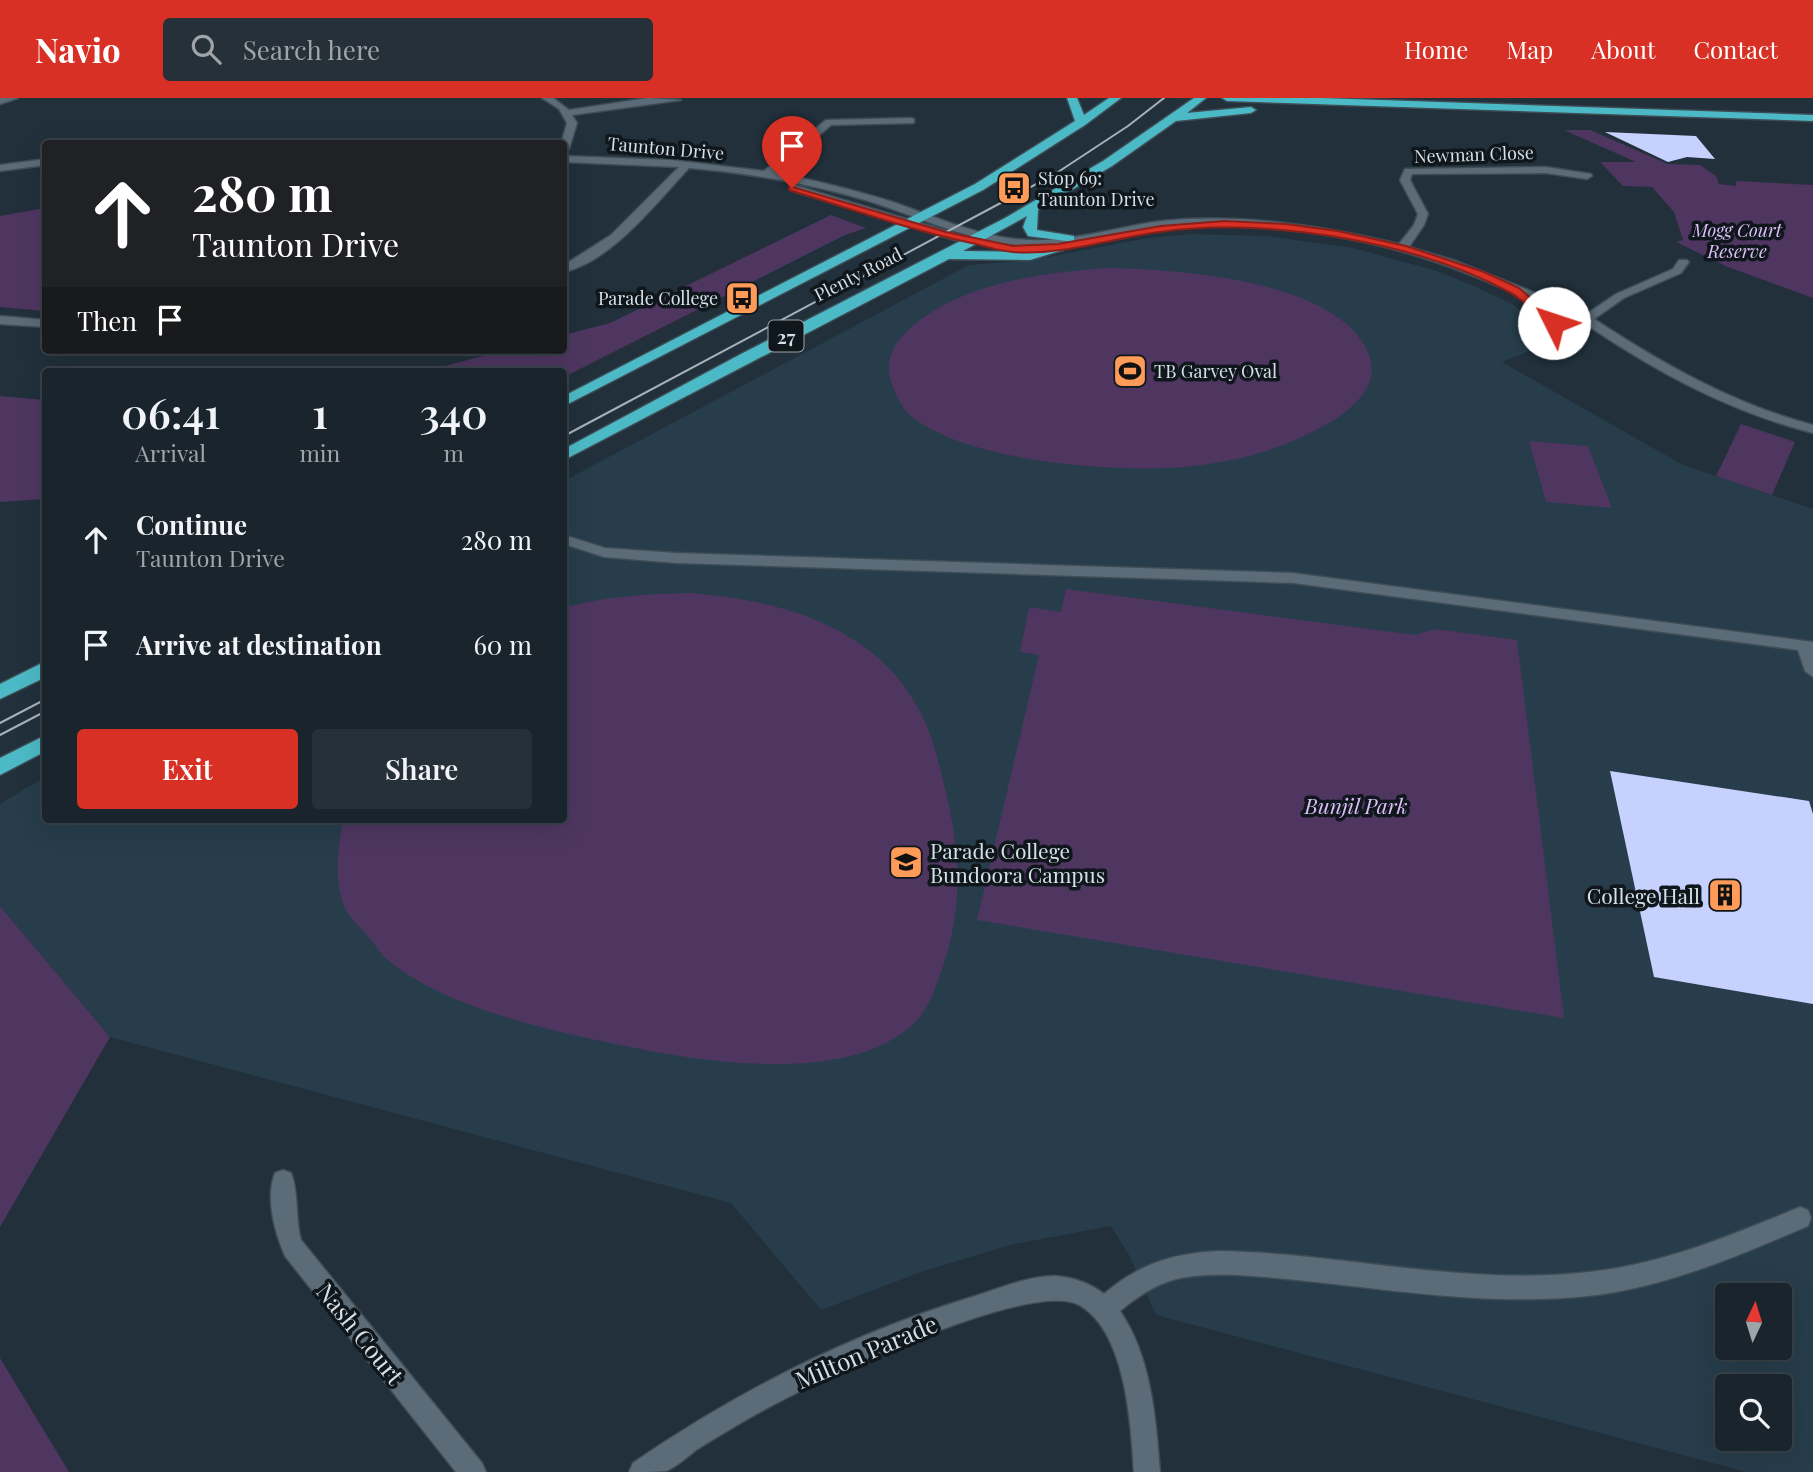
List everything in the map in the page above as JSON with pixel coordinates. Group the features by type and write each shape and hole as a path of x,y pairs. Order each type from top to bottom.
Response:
{"highway":[{"path":"1072,98 1081,123"},
{"name":"Plenty Road","path":"567,400 927,216 1023,161 1116,98"},
{"name":"Plenty Road","path":"567,453 755,352 986,235 1124,154 1201,98"},
{"path":"1227,98 1813,118"},
{"path":"1175,118 1212,113 1303,108 1491,106"},
{"path":"1032,209 1033,217 1029,227 1033,233 1063,243"},
{"path":"942,257 1030,256 1063,243"},
{"path":"0,692 42,670"},
{"path":"0,767 42,744"}],"street":[{"path":"0,101 15,98"},
{"path":"546,98 568,113 648,101 677,100"},
{"path":"567,141 571,131 568,113"},
{"path":"765,176 829,121 911,121"},
{"name":"Taunton Drive","path":"567,159 686,165 825,186 986,235 1023,243 1063,243"},
{"path":"0,168 42,163"},
{"path":"567,268 612,242 686,165"},
{"name":"Newman Close","path":"1402,248 1419,225 1423,214 1405,180 1408,171 1546,170 1587,176"},
{"name":"Taunton Drive","path":"765,176 821,198 972,241 1013,249 1063,243"},
{"path":"1063,243 1136,232 1224,224 1286,227 1338,234 1402,248 1458,266 1516,291 1565,307 1589,319 1633,350"},
{"path":"1545,314 1550,308 1620,296 1677,271 1683,262"},
{"path":"1516,291 1554,323 1574,327 1633,350 1765,416 1813,429"},
{"path":"1574,327 1585,326 1589,319 1620,296"},
{"path":"0,320 42,324"},
{"path":"567,540 604,552 676,558 1324,581 1808,646 1813,671"},
{"name":"Nash Court","path":"283,1181 284,1215 293,1248 473,1472"},
{"path":"1147,1472 1141,1419 1130,1365 1117,1329 1104,1309 1141,1278 1181,1266 1224,1264 1523,1287 1617,1280 1656,1273 1701,1260 1800,1218"},
{"name":"Milton Parade","path":"642,1472 717,1422 804,1375 885,1340 970,1309 1049,1288 1070,1289 1090,1297 1104,1309"}],"shaded area":[{"name":"Parade College Bundoora Campus","path":"1191,234 1267,236 1353,248 1437,271 1514,305 1541,328 1566,336 1502,362 1683,465 1813,509 1813,1472 1747,1472 1156,1315 1129,1255 1111,1226 1010,1245 921,1272 821,1310 731,1203 110,1037 0,906 0,804 42,779 42,823 567,823 567,479 969,265 1033,260 1147,238"}],"green space":[{"name":"Mogg Court Reserve","path":"1564,130 1590,130 1668,164 1700,165 1716,176 1719,184 1736,186 1736,181 1813,185 1813,298 1728,267 1676,242 1683,240 1674,212 1652,187 1623,186 1600,162 1636,162"},
{"path":"42,209 42,311 0,307 0,216"},
{"path":"831,215 866,228 845,235 567,375 567,368 437,368 491,354 567,354 567,334 610,323"},
{"name":"TB Garvey Oval","path":"1106,268 1213,276 1294,295 1328,311 1354,331 1370,358 1368,386 1349,409 1285,444 1233,460 1164,468 1088,466 1046,462 1006,454 968,444 935,431 910,415 902,406 890,378 890,360 901,337 915,324 958,298 981,289 1031,277"},
{"path":"0,396 42,400 42,499 0,502"},
{"path":"1741,424 1795,442 1772,495 1716,476"},
{"path":"1529,441 1588,446 1612,508 1546,502"},
{"name":"Bunjil Park","path":"1066,589 1415,635 1435,629 1517,640 1564,1018 977,920 1039,655 1020,652 1029,607 1061,612"},
{"path":"690,593 730,597 807,617 842,632 873,654 900,680 921,713 936,753 950,809 957,862 955,916 950,943 929,1003 918,1019 890,1041 855,1055 815,1062 773,1064 688,1057 558,1031 465,1003 410,976 385,958 346,910 338,877 342,823 567,823 567,607 642,595"},
{"path":"0,906 110,1037 0,1227"},
{"path":"0,1358 69,1472 0,1472"}],"building":[{"path":"1605,132 1696,136 1715,159 1687,157 1668,162"},
{"name":"College Hall","path":"1610,771 1809,801 1813,814 1813,1004 1654,977"}],"tram line":[{"path":"567,434 1055,174 1128,126 1164,98"},
{"path":"0,723 42,701"},
{"path":"0,735 42,713"}],"place":[{"name":"Stop 69: Taunton Drive","path":"1014,188"},
{"name":"Parade College","path":"742,298"},
{"name":"TB Garvey Oval","path":"1130,371"},
{"name":"Parade College Bundoora Campus","path":"906,862"},
{"name":"College Hall","path":"1725,895"}],"route":[{"path":"792,188 944,234 1013,249 1058,247 1114,235 1224,224 1286,227 1338,234 1402,248 1480,275 1516,291 1554,323"}]}
